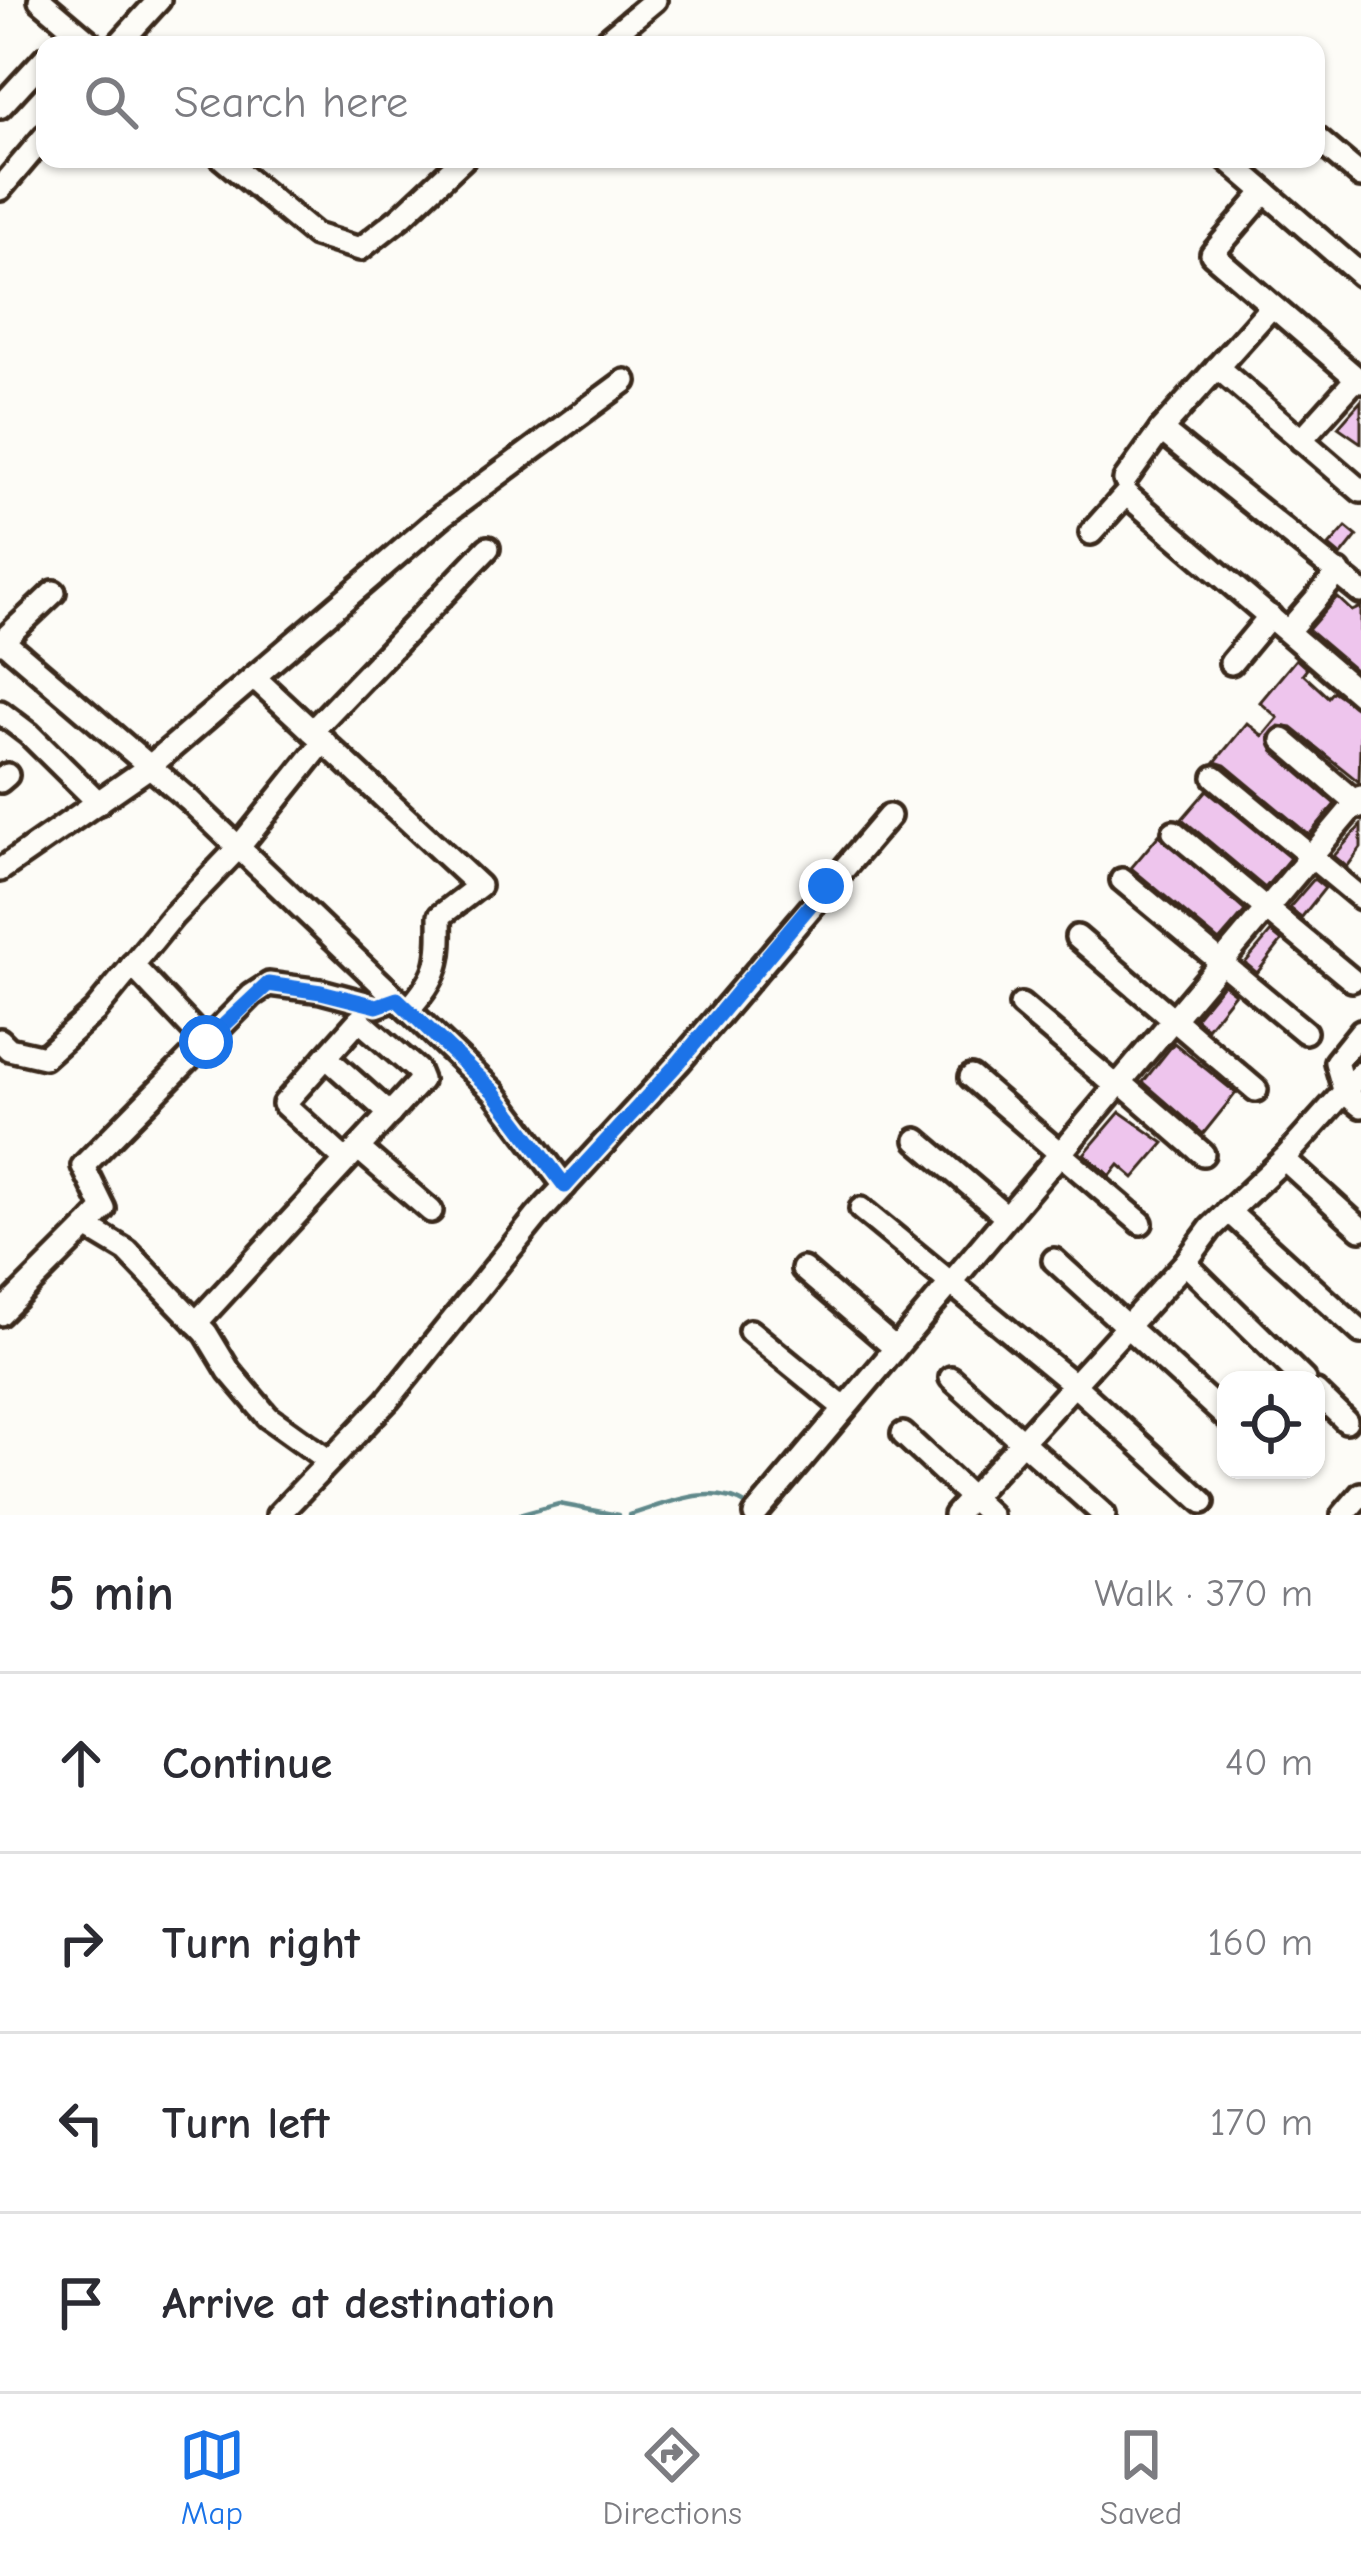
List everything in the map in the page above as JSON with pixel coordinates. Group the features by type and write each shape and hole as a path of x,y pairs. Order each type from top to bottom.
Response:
{"street":[{"path":"126,36 159,0"},
{"path":"612,36 655,0"},
{"path":"0,107 36,68"},
{"path":"1325,146 1361,176"},
{"path":"0,189 36,147"},
{"path":"234,168 315,235 360,249 453,168"},
{"path":"1237,168 1361,275"},
{"path":"1265,192 1212,254 1359,381 1301,440"},
{"path":"1125,480 1161,430 1273,306"},
{"path":"1217,367 1361,491"},
{"path":"0,870 149,766 443,515 625,381"},
{"path":"1161,430 1361,592"},
{"path":"1091,532 1126,494 1361,695"},
{"path":"0,1040 9,1049 44,1058 95,1011 172,917 239,847 318,736 488,548"},
{"path":"1231,663 1339,572"},
{"path":"54,592 1,642 239,847 494,1092 565,1186"},
{"path":"0,1314 104,1209 82,1166 268,984 377,1006 402,1005 434,981 441,956 440,916 479,886 254,676"},
{"path":"0,712 98,802"},
{"path":"755,1515 1359,802 1283,740"},
{"path":"1215,777 1361,898"},
{"path":"278,1515 388,1400 565,1186 680,1061 890,816"},
{"path":"1174,832 1352,980"},
{"path":"1122,880 1305,1032"},
{"path":"1077,938 1256,1090"},
{"path":"132,965 206,1042"},
{"path":"1021,1005 1203,1154"},
{"path":"196,1323 352,1154 421,1080 417,1070 359,1020 284,1104 352,1154 431,1211"},
{"path":"1353,1100 1336,1062 1361,1031"},
{"path":"326,1057 390,1114"},
{"path":"955,1515 1228,1211 1353,1100 1361,1073"},
{"path":"971,1077 1141,1223"},
{"path":"917,1140 1005,1216"},
{"path":"1285,1159 1361,1229"},
{"path":"860,1209 1072,1383 1203,1502"},
{"path":"1228,1211 1361,1332"},
{"path":"87,1227 128,1251 196,1323 268,1417 328,1460"},
{"path":"1054,1260 1217,1409"},
{"path":"1185,1263 1295,1371"},
{"path":"803,1269 895,1348"},
{"path":"750,1331 844,1408"},
{"path":"951,1378 1104,1515"},
{"path":"1325,1401 1346,1421"},
{"path":"904,1434 990,1515"},
{"path":"1343,1515 1361,1494"}],"building":[{"path":"1361,401 1361,443 1338,427"},
{"path":"1346,527 1357,536 1341,556 1329,546"},
{"path":"1337,597 1352,611 1361,607 1361,675 1308,630"},
{"path":"1296,659 1307,669 1303,674 1328,697 1333,691 1361,710 1359,782 1292,728 1279,726 1269,736 1273,751 1335,804 1309,835 1225,765 1215,762 1247,723 1263,736 1278,718 1260,702"},
{"path":"1207,790 1290,858 1265,888 1182,819"},
{"path":"1361,825 1361,848 1347,867 1334,856"},
{"path":"1159,835 1245,911 1219,941 1131,868"},
{"path":"1314,879 1325,888 1301,918 1289,908"},
{"path":"1271,932 1282,941 1257,973 1245,963"},
{"path":"1223,984 1235,993 1207,1028 1195,1018"},
{"path":"1174,1043 1236,1093 1203,1134 1143,1082"},
{"path":"1120,1112 1164,1143 1134,1178 1119,1165 1110,1176 1084,1154"}],"waterway":[{"path":"629,1515 705,1495 749,1506"},
{"path":"519,1515 559,1504 618,1515"}],"route":[{"path":"206,1042 268,984 377,1006 397,999 494,1092 565,1186 680,1061 826,886"}]}
